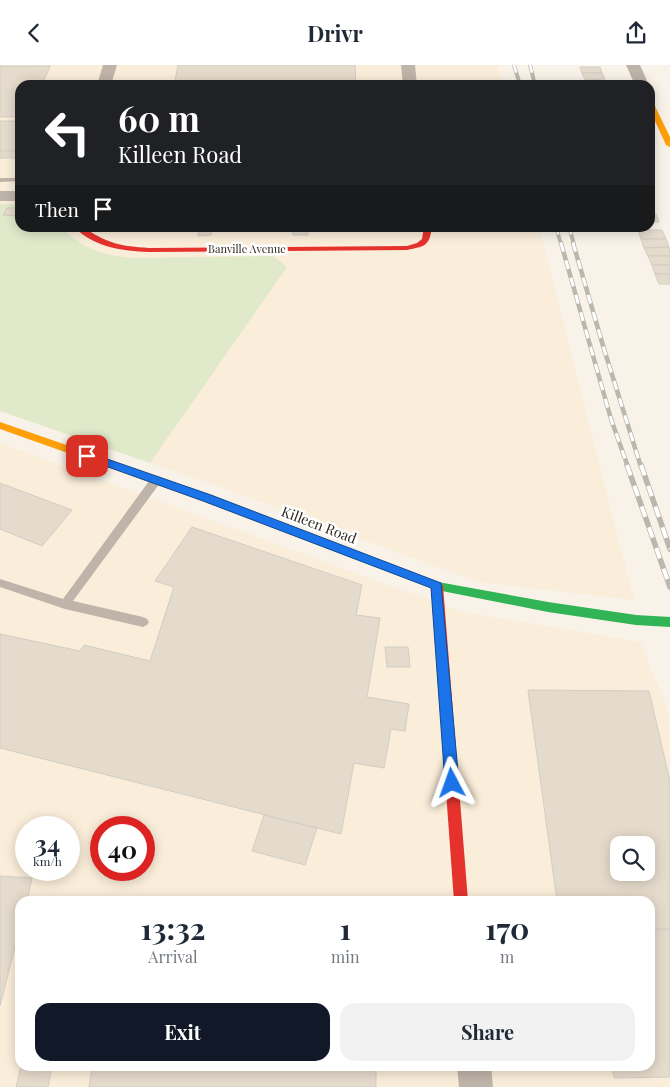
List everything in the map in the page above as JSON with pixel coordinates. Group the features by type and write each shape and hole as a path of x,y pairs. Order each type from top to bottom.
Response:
{"street":[{"path":"106,80 110,65"},
{"path":"408,65 410,80"},
{"path":"633,65 640,80"},
{"path":"655,113 670,145"},
{"path":"0,196 15,190"},
{"name":"Banville Avenue","path":"85,232 99,242 126,249 387,249 421,245 429,239 428,232"},
{"name":"Killeen Road","path":"0,425 156,480 437,586 636,621 670,622"},
{"path":"437,586 461,896"},
{"path":"474,1071 476,1087"}],"lane":[{"path":"0,180 15,186"},
{"path":"65,603 156,480"},
{"path":"0,583 65,603 143,621"}],"shaded area":[{"path":"0,65 498,65 502,80 15,80 15,232 540,232 634,600 478,582 212,484 0,411"},
{"path":"0,443 462,612 640,642 670,715 670,1087 0,1087"}],"green space":[{"path":"0,204 15,204 15,232 66,232 77,241 111,255 130,258 273,256 287,267 150,463 0,411"}],"building":[{"path":"178,65 355,65 356,80 175,80"},
{"path":"0,66 50,66 44,80 15,80 15,117 0,117"},
{"path":"580,67 600,67 602,73 582,73"},
{"path":"582,73 602,73 605,79 585,80"},
{"path":"0,121 15,121 15,151 0,151"},
{"path":"0,151 15,151 15,158 0,158"},
{"path":"7,208 15,208 15,216 3,215"},
{"path":"655,214 656,214 659,222 655,222"},
{"path":"662,230 666,239 641,239 639,232"},
{"path":"198,232 212,232 211,235 198,236"},
{"path":"293,232 308,232 308,235 293,235"},
{"path":"641,239 666,239 669,247 644,248"},
{"path":"669,247 670,256 648,256 644,248"},
{"path":"648,256 670,256 670,265 652,265"},
{"path":"652,265 670,265 670,274 655,274"},
{"path":"655,274 670,274 670,284 659,284"},
{"path":"0,483 72,510 42,546 0,529"},
{"path":"192,527 362,585 356,615 380,618 367,697 409,704 405,731 391,729 384,768 354,763 341,834 0,748 0,634 80,651 84,645 150,661 174,587 155,581"},
{"path":"385,647 408,647 410,667 387,667"},
{"path":"528,690 649,691 670,781 670,929 655,929 655,896 556,896"},
{"path":"264,815 317,828 305,865 252,851"},
{"path":"0,876 15,877 15,881 31,881 28,896 15,896 15,947 0,1006"},
{"path":"655,930 670,930 670,1077 614,1078 613,1071 655,1071"},
{"path":"20,1071 51,1071 48,1087 16,1087"},
{"path":"91,1071 376,1071 376,1087 89,1087"}],"railway":[{"path":"514,65 518,80"},
{"path":"530,65 534,80"},
{"path":"557,232 561,244"},
{"path":"570,232 574,244"},
{"path":"561,243 611,419 628,467"},
{"path":"573,243 641,467"},
{"path":"627,465 670,587"},
{"path":"641,465 670,549"}],"traffic: fast":[{"path":"330,545 437,586 548,607 636,620 670,622"}],"traffic: slow":[{"path":"655,113 670,145"},
{"path":"0,425 207,498 330,545"}],"traffic: jam":[{"path":"85,232 111,245 129,249 149,250 407,248 420,245 426,240 427,232"},
{"path":"437,586 461,896"}],"route":[{"path":"87,456 207,498 437,586 452,783"}]}
